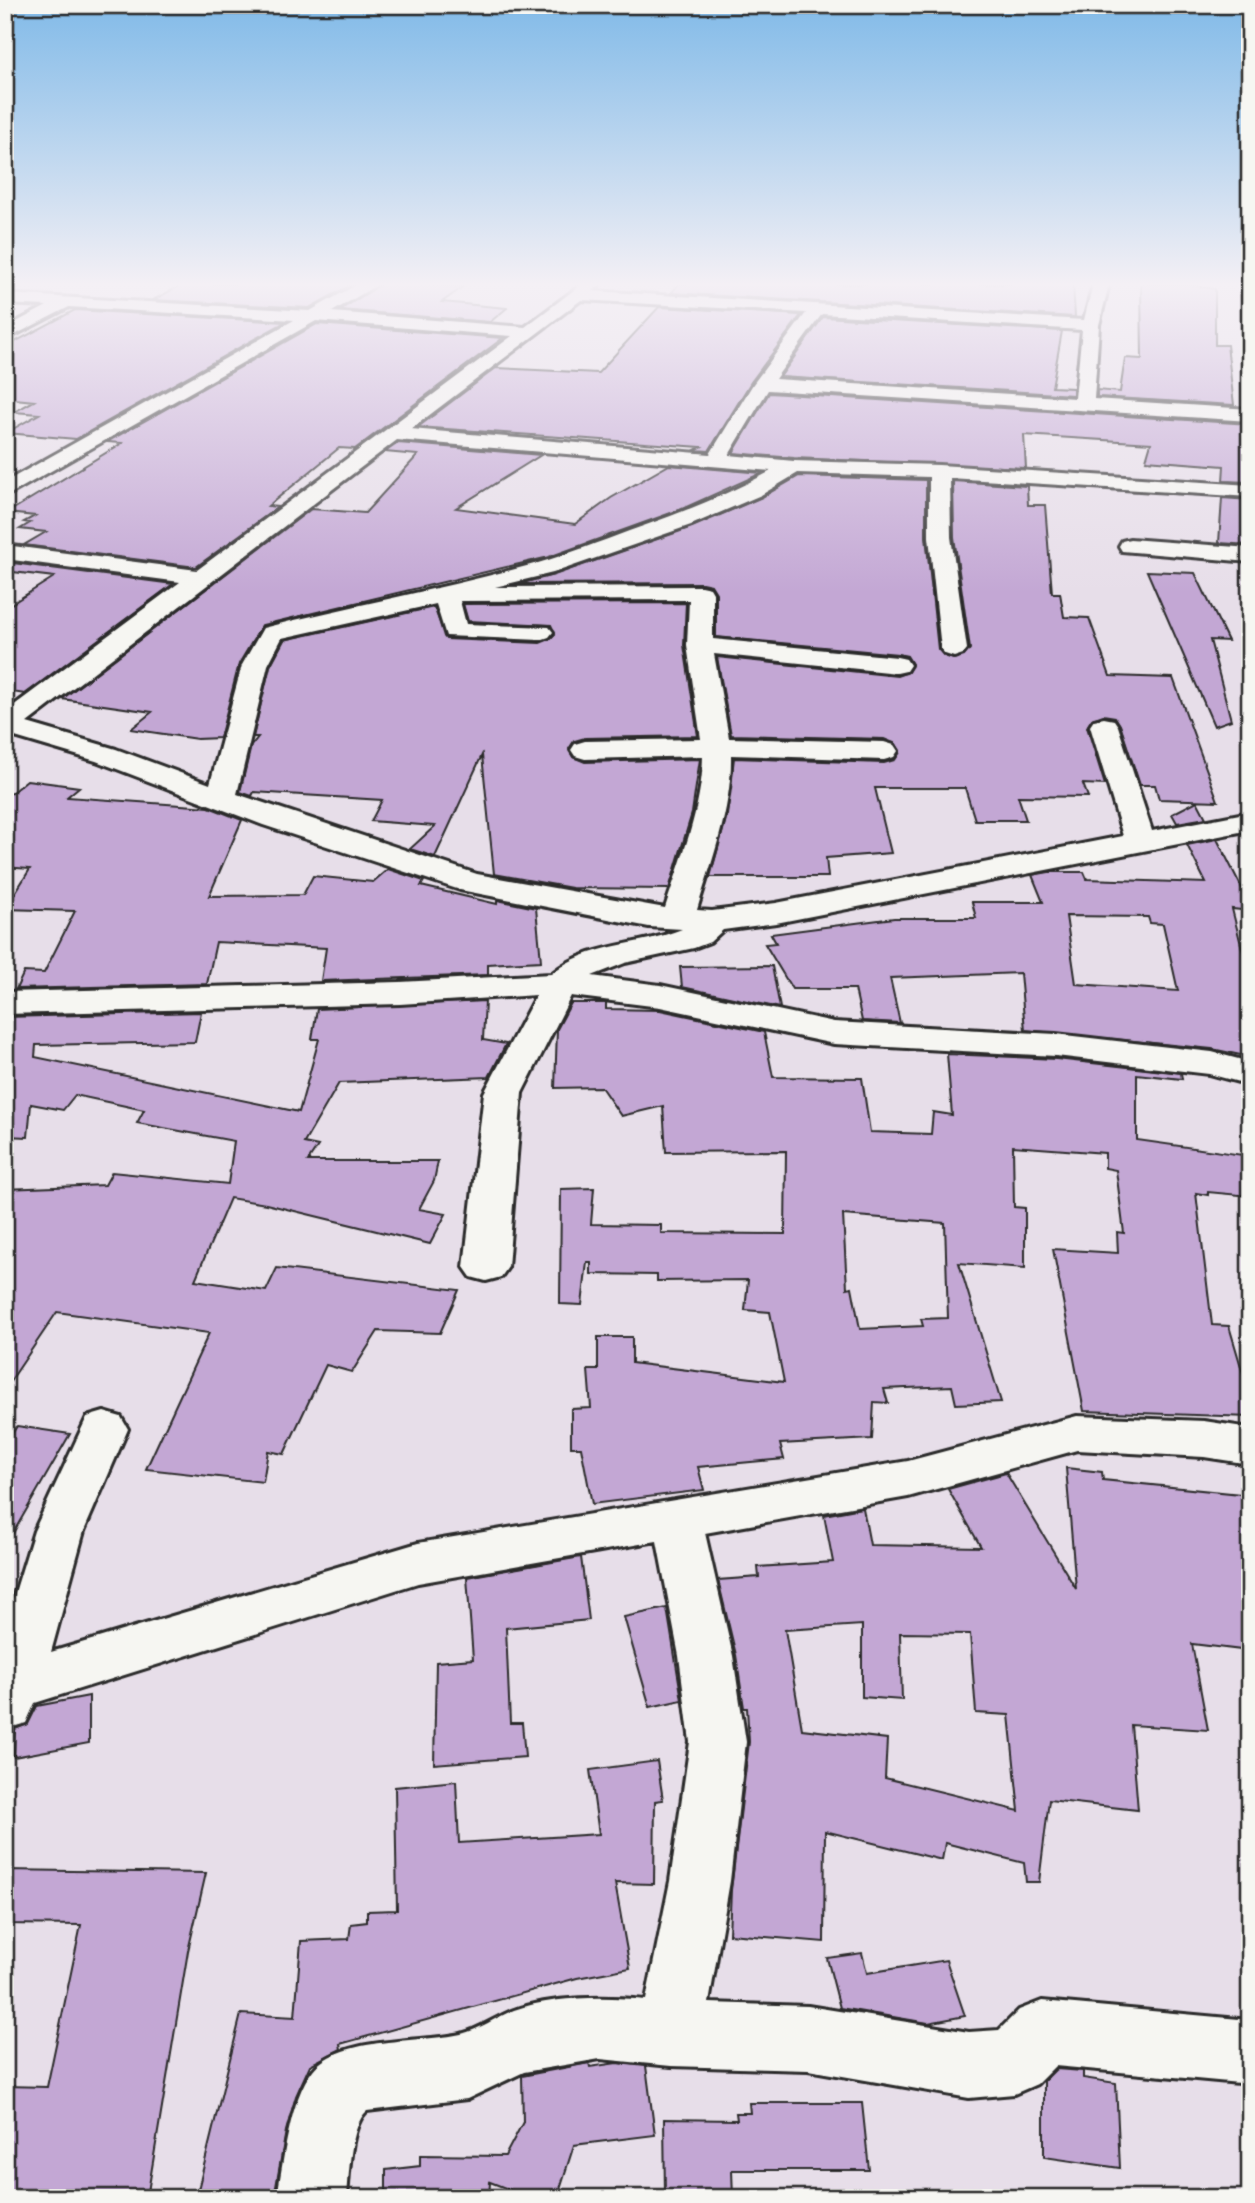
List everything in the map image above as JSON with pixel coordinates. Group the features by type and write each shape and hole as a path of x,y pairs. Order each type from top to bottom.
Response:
{"street":[{"path":"5,491 188,387"},
{"path":"10,739 201,579 457,387"},
{"path":"716,460 760,387"},
{"path":"805,387 1250,415"},
{"path":"1084,405 1086,387"},
{"path":"394,434 794,467 939,471 1250,491"},
{"path":"222,799 255,666 272,633 446,594 479,583 545,568 683,520 753,490 794,467"},
{"path":"939,471 940,537 954,649"},
{"path":"1130,546 1250,555"},
{"path":"5,552 201,579"},
{"path":"446,594 701,593 700,645 717,748 717,773 695,920"},
{"path":"446,594 455,631 540,632"},
{"path":"700,645 897,665"},
{"path":"1104,726 1140,842"},
{"path":"10,739 106,755 365,851 471,883 649,917 695,920 860,898 1250,821"},
{"path":"585,750 748,746 884,751"},
{"path":"486,1267 503,1093 559,984 572,971 592,961 693,938 705,930 695,920"},
{"path":"5,1003 400,993 559,984 660,996 834,1033 1056,1045 1212,1063 1250,1074"},
{"path":"8,1695 59,1531 103,1429"},
{"path":"8,1695 418,1563 908,1479 1077,1433 1204,1439 1250,1447"},
{"path":"671,2034 700,1881 718,1741 706,1656 677,1518"},
{"path":"312,2198 320,2142 328,2110 337,2094 358,2080 467,2066 517,2041 600,2026 671,2034 808,2038 969,2065 1014,2061 1042,2034 1250,2052"}],"building":[{"path":"5,387 169,387 76,439 6,433 39,414 14,412 34,401 5,398"},
{"path":"205,387 438,387 355,449 339,448 268,506 278,507 196,567 24,545 46,532 20,529 30,523 24,522 35,516 7,513 122,443 107,442"},
{"path":"471,387 748,387 709,451 695,450 701,447 418,427"},
{"path":"940,387 1073,388 1073,395"},
{"path":"1121,387 1232,387 1234,405 1097,397 1097,390 1120,392"},
{"path":"769,393 1250,424 1250,482 1223,481 1224,466 1146,460 1151,443 1024,435 1026,468 733,453"},
{"path":"398,443 541,455 456,508 575,524 611,498 669,465 762,473 682,509 549,557 262,625 239,664 220,738 197,739 131,729 152,712 62,699 311,509 365,513 418,455 385,452"},
{"path":"799,476 926,480 926,537 938,649 944,656 953,659 964,656 970,649 954,537 953,481 1027,486 1028,505 1045,505 1052,593 1060,593 1064,617 1089,618 1110,676 1173,678 1218,801 1159,799 1155,785 1140,785 1120,725 1115,717 1103,715 1092,719 1087,727 1105,785 1083,784 1088,797 1018,796 1026,820 975,820 965,788 875,788 891,853 826,858 828,877 710,877 727,815 734,758 884,763 895,760 900,752 896,744 884,739 731,735 717,657 897,676 908,672 912,664 907,656 716,637 716,593 711,585 702,583 518,584 554,575 692,527 762,497"},
{"path":"1222,498 1250,500 1250,545 1219,543"},
{"path":"5,562 173,584 25,694 5,691 5,608 54,577 5,571"},
{"path":"1147,571 1195,573 1228,641 1210,640 1231,720 1214,726"},
{"path":"686,603 684,645 698,736 585,738 574,741 569,749 573,757 585,762 700,759 692,813 669,889 572,888 494,874 482,755 435,857 410,849 435,826 371,821 382,800 254,792 252,796 240,792 251,746 258,737 253,737 270,666 284,640 434,607 446,639 540,643 555,634 551,625 468,621 463,604"},
{"path":"27,780 79,787 67,797 209,807 242,820 209,896 303,895 313,876 373,882 388,869 424,881 421,886 497,904 497,900 536,908 541,961 488,964 488,975 321,981 326,948 216,942 207,984 16,989 24,972 44,973 75,911 5,909 30,869 5,867 5,798"},
{"path":"1197,801 1206,818 1177,823 1172,814"},
{"path":"1217,839 1250,904 1250,911 1232,909 1250,980 1250,1057 1212,1049 1025,1030 1020,973 890,978 900,1023 862,1021 855,989 792,989 765,944 776,943 771,934 894,918 976,918 972,902 1043,902 1032,875 1049,872 1084,872 1087,879 1206,883 1187,845","holes":["1066,916 1148,917 1150,923 1163,924 1178,991 1076,984"]},
{"path":"772,966 780,1008 682,987 680,967"},
{"path":"485,1001 483,1040 506,1044 489,1077 339,1083 304,1143 318,1146 308,1161 438,1161 434,1181 419,1209 446,1214 430,1244 266,1204 230,1198 195,1280 266,1291 277,1268 459,1290 440,1333 378,1331 352,1372 326,1365 284,1454 268,1451 263,1482 146,1469 209,1333 57,1312 5,1389 5,1189 105,1185 112,1172 228,1184 234,1141 137,1123 144,1110 75,1095 63,1110 31,1104 28,1137 5,1136 5,1017 201,1012 195,1042 36,1045 35,1057 299,1112 319,1039 312,1039 317,1009"},
{"path":"571,1003 606,1003 606,1009 660,1010 764,1032 773,1077 862,1078 870,1132 931,1134 933,1112 952,1115 947,1054 1056,1059 1181,1073 1182,1079 1137,1074 1137,1140 1250,1156 1250,1196 1196,1193 1212,1325 1229,1326 1250,1397 1250,1417 1084,1411 1053,1249 1118,1253 1117,1232 1124,1233 1116,1170 1105,1168 1105,1153 1013,1146 1014,1207 1025,1208 1025,1268 959,1263 1001,1402 956,1404 952,1386 884,1389 888,1403 874,1402 872,1439 780,1444 784,1459 698,1467 704,1490 592,1504 581,1447 571,1447 571,1409 591,1408 588,1370 598,1370 598,1337 632,1337 632,1363 784,1382 770,1312 745,1310 748,1280 657,1281 657,1275 591,1274 591,1262 587,1262 582,1305 560,1304 561,1189 594,1188 591,1224 661,1225 661,1233 785,1234 786,1151 666,1152 663,1106 621,1116 601,1087 555,1088 557,1029","holes":["843,1215 945,1223 948,1318 921,1319 923,1326 860,1329 852,1287 847,1288"]},
{"path":"17,1426 70,1434 5,1547 5,1445"},
{"path":"1066,1468 1102,1472 1103,1480 1250,1495 1250,1651 1192,1644 1208,1730 1131,1725 1138,1810 1049,1800 1039,1882 1026,1882 1024,1863 945,1843 942,1860 825,1831 824,1942 729,1934 731,1890 749,1742 747,1708 744,1708 736,1655 718,1580 759,1577 758,1567 833,1562 824,1515 863,1508 870,1545 981,1547 948,1489 1006,1473 1076,1589","holes":["862,1625 862,1697 902,1700 900,1633 970,1634 976,1713 1009,1715 1019,1811 885,1778 887,1739 802,1729 785,1630"]},
{"path":"581,1557 589,1620 506,1628 510,1723 522,1723 525,1757 434,1764 436,1662 473,1659 467,1577"},
{"path":"667,1608 682,1700 650,1707 624,1617"},
{"path":"89,1696 89,1743 14,1757 15,1729 28,1724 37,1706"},
{"path":"657,1761 663,1800 655,1801 654,1884 615,1883 630,1968 577,1978 340,2044 341,2049 310,2065 296,2096 286,2131 274,2198 196,2198 241,2014 295,2017 301,1941 349,1939 351,1924 367,1922 367,1911 397,1910 395,1787 456,1781 459,1843 599,1834 590,1770"},
{"path":"5,1870 206,1873 188,1951 147,2198 5,2198 5,2086 47,2087 81,1925 5,1924"},
{"path":"862,1953 867,1973 946,1960 965,2016 928,2023 840,2008 827,1958"},
{"path":"589,2063 590,2067 617,2063 646,2066 655,2135 574,2145 557,2198 531,2198 490,2182 489,2198 386,2198 386,2170 420,2166 420,2155 505,2156 523,2122 522,2076"},
{"path":"1056,2069 1083,2071 1083,2078 1116,2083 1120,2168 1044,2157 1044,2081"},
{"path":"749,2103 862,2103 869,2170 732,2170 733,2198 683,2198 683,2195 665,2194 664,2119 737,2120 736,2113 750,2113"}]}
